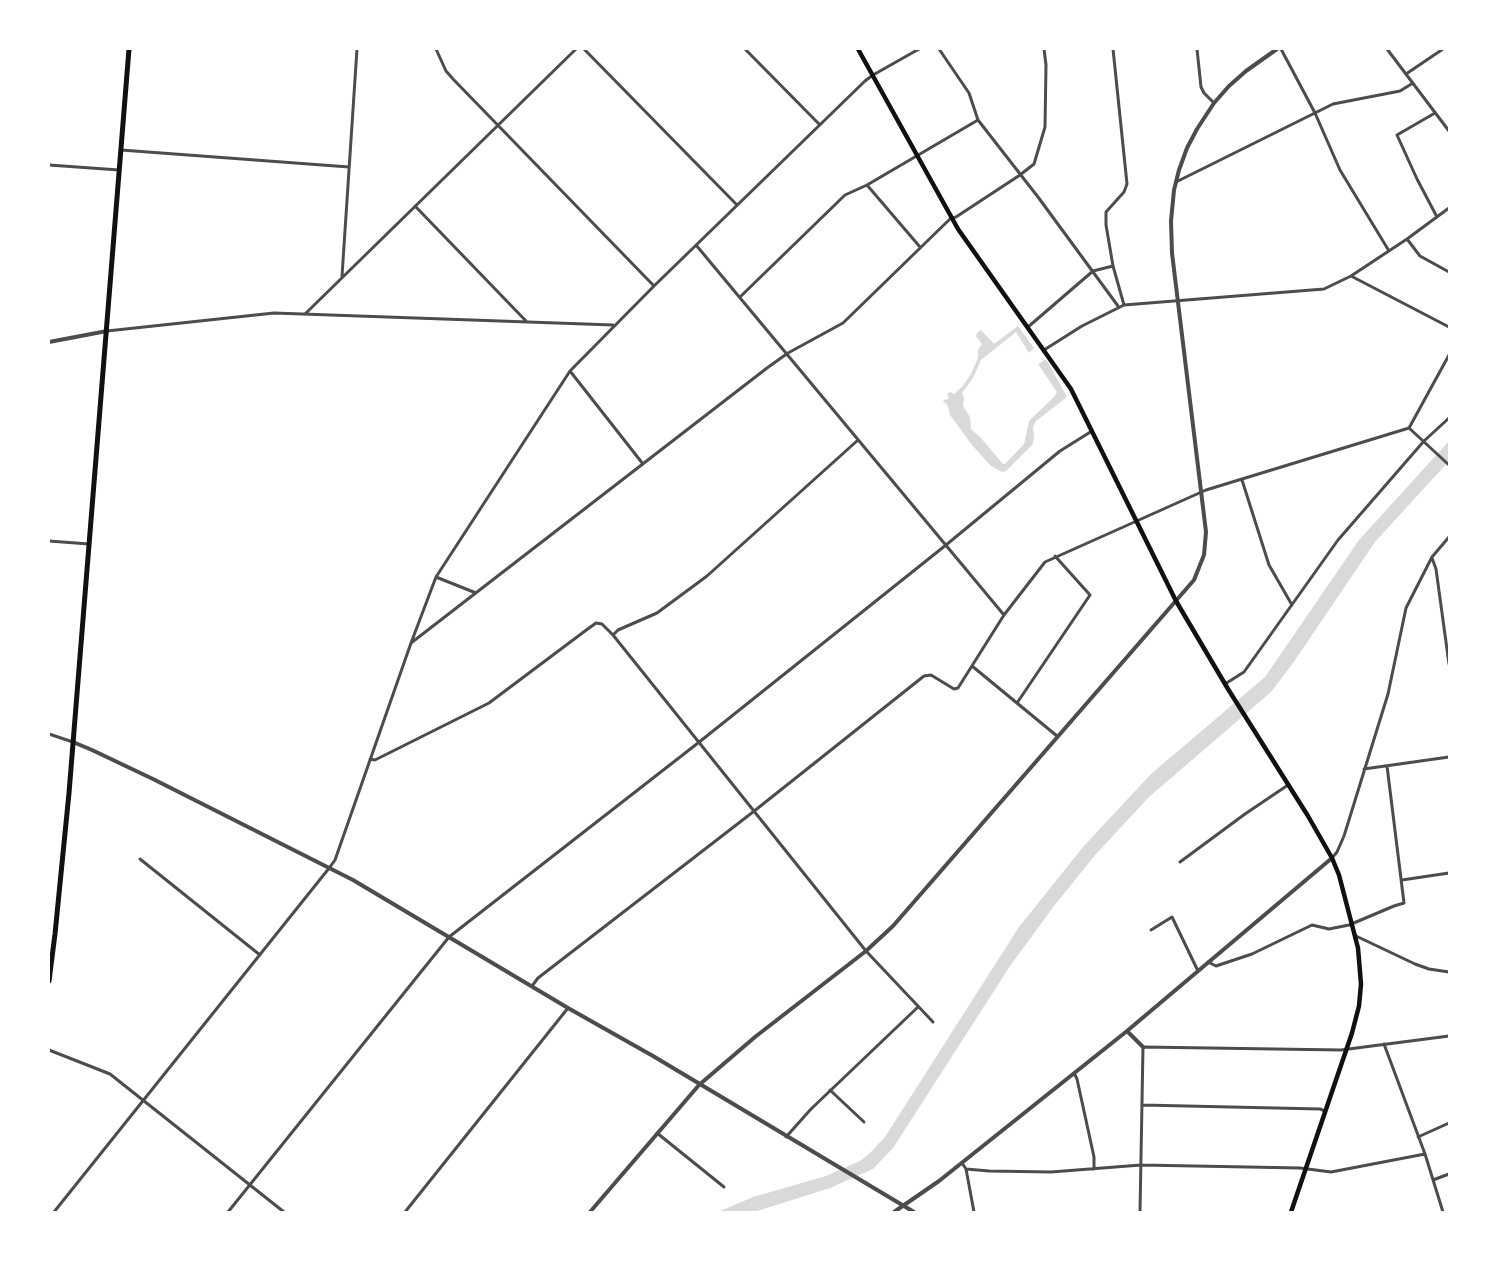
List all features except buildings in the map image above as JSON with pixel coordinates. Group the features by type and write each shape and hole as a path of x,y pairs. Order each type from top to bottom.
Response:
{"main road":[{"path":"49,981 59,902 129,49"},
{"path":"858,49 951,218 1071,389 1176,601 1332,858 1342,884 1356,936 1359,957 1360,994 1356,1019 1347,1049 1291,1212"}],"street":[{"path":"342,277 358,49"},
{"path":"436,49 450,75 654,286"},
{"path":"305,314 576,49"},
{"path":"584,49 737,205"},
{"path":"745,49 819,124"},
{"path":"54,1212 335,860 410,643 436,577 570,371 614,325 819,124 873,75 919,49"},
{"path":"939,49 969,93 978,120 1118,306"},
{"path":"410,643 788,353 843,323 951,218 1020,175 1034,164 1045,127 1046,65 1044,49"},
{"path":"1113,49 1127,184 1124,192 1106,212 1106,225 1124,305"},
{"path":"1197,49 1201,87 1214,103"},
{"path":"590,1212 699,1085 755,1037 866,952 908,910 1194,580 1204,555 1206,524 1200,493 1172,253 1171,232 1176,182 1187,148 1202,120 1214,103 1246,70 1277,49"},
{"path":"1281,49 1315,113 1340,170 1389,250"},
{"path":"1387,49 1448,129"},
{"path":"1406,74 1443,49"},
{"path":"1176,182 1333,104 1400,91 1413,84"},
{"path":"1435,113 1397,135 1437,217"},
{"path":"740,297 845,196 978,120"},
{"path":"121,150 349,167"},
{"path":"49,165 120,170"},
{"path":"867,185 920,247"},
{"path":"415,206 526,322"},
{"path":"1044,350 1118,306 1324,289 1351,276 1407,239 1449,208"},
{"path":"1407,239 1420,256 1449,272"},
{"path":"696,245 788,353 1004,615"},
{"path":"1028,327 1093,271 1114,266"},
{"path":"1351,276 1449,327"},
{"path":"49,342 107,332 261,314 614,325"},
{"path":"532,986 538,978 753,812 924,676 931,674 956,689 1004,615 1042,564 1055,556 1200,493 1409,428 1449,355"},
{"path":"570,371 643,464"},
{"path":"1226,686 1244,672 1338,540 1424,441 1449,418"},
{"path":"1409,428 1449,465"},
{"path":"228,1212 449,937 698,743 946,545 1060,451 1093,431"},
{"path":"613,635 618,630 657,612 708,576 858,440"},
{"path":"1242,480 1269,565 1292,605"},
{"path":"894,1212 962,1163 1127,1030 1337,852 1344,836 1388,694 1406,608 1432,557 1449,537"},
{"path":"49,541 89,544"},
{"path":"1017,703 1090,595 1055,556"},
{"path":"1432,557 1436,570 1449,664"},
{"path":"436,577 476,593"},
{"path":"370,759 375,760 489,703 596,623 602,624 613,635 866,952 933,1022"},
{"path":"972,666 1057,736"},
{"path":"49,734 92,750 330,867 914,1212"},
{"path":"1364,769 1449,758"},
{"path":"1208,962 1216,966 1252,954 1312,925 1329,929 1353,924 1404,903 1387,766"},
{"path":"1180,862 1288,785"},
{"path":"140,859 260,955"},
{"path":"1402,880 1449,873"},
{"path":"1150,930 1172,917 1198,971"},
{"path":"1356,936 1415,964 1429,969 1449,972"},
{"path":"786,1137 791,1129 830,1090 918,1007"},
{"path":"405,1212 568,1008"},
{"path":"1127,1030 1143,1047 1140,1212"},
{"path":"1143,1047 1347,1049 1449,1036"},
{"path":"1384,1044 1425,1154 1443,1212"},
{"path":"49,1050 110,1074 284,1212"},
{"path":"1074,1073 1077,1079 1094,1157 1094,1169"},
{"path":"830,1090 864,1122"},
{"path":"1142,1105 1320,1109 1325,1111"},
{"path":"1418,1137 1449,1123"},
{"path":"656,1133 724,1187"},
{"path":"966,1169 1051,1172 1141,1165 1306,1169 1330,1172 1425,1154"},
{"path":"962,1163 966,1169 974,1212"},
{"path":"1433,1180 1449,1174"}],"shaded area":[{"path":"1018,326 1034,348 1029,353 1016,332 981,360 973,378 962,393 964,397 963,406 970,417 971,429 1005,464 1024,444 1029,421 1057,392 1038,364 1046,359 1067,397 1036,421 1033,427 1033,444 1006,471 1002,472 991,466 972,445 950,415 947,404 943,402 949,398 947,394 950,392 954,394 963,386 971,374 978,358 978,350 982,344 976,336 977,333 981,330 994,344"},
{"path":"1449,441 1449,461 1375,542 1293,663 1271,692 1149,797 1096,854 1054,906 1010,966 893,1148 873,1169 830,1188 754,1212 718,1212 753,1197 826,1176 860,1161 869,1154 885,1137 1019,927 1083,847 1151,774 1265,677 1359,540"}]}
